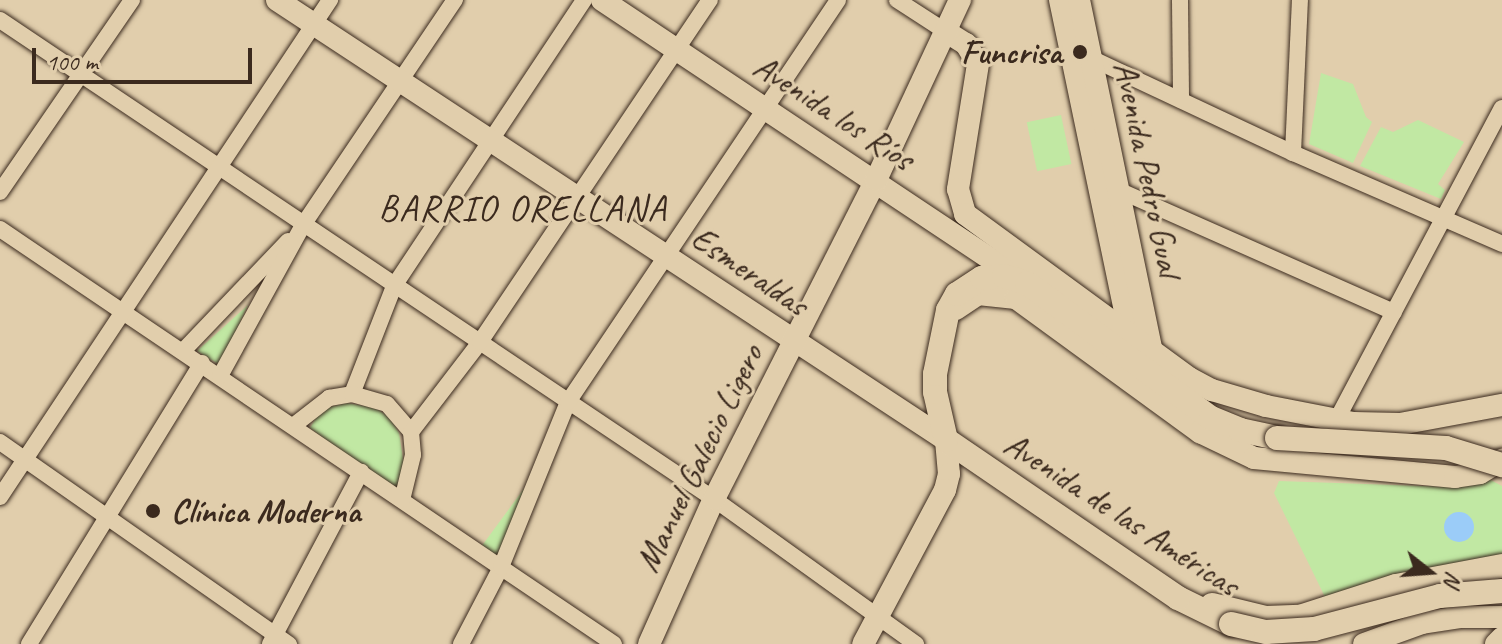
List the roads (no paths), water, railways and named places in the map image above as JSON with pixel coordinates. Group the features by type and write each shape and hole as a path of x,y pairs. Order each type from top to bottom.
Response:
{"main road":[{"name":"Esmeraldas","path":"277,0 946,440"},
{"name":"Avenida los Ríos","path":"602,0 876,180 1036,290"},
{"name":"Manuel Galecio Ligero","path":"649,644 714,499 876,180 960,0"},
{"name":"Avenida Pedro Gual","path":"1060,0 1080,53 1157,355"},
{"name":"Avenida Pedro Gual","path":"1079,0 1080,53 1130,335"},
{"path":"945,31 966,44 978,64 958,189 965,214 1157,355 1212,390 1336,421 1400,424 1502,405"},
{"path":"863,644 945,490 949,466 935,392 941,338 952,302 972,282 1004,276 1105,317"},
{"path":"1036,290 1224,424 1277,438 1446,448 1502,463"},
{"path":"941,338 962,302 978,294 1003,294 1025,304 1200,432 1254,458 1455,477 1480,473 1502,463"},
{"path":"1157,355 1186,399"},
{"name":"Avenida de las Américas","path":"946,440 1178,598 1231,624 1266,632 1314,629 1440,596 1502,591"},
{"path":"1178,598 1266,618 1300,617 1396,586 1502,566"},
{"path":"1460,617 1502,591"},
{"path":"1364,644 1405,627 1460,617 1502,617"},
{"path":"1496,644 1502,638"}],"street":[{"path":"0,192 132,0"},
{"path":"0,497 330,0"},
{"path":"220,376 303,225 455,0"},
{"path":"352,394 394,286 584,0"},
{"path":"411,432 480,342 710,0"},
{"path":"461,644 501,567 568,402 838,0"},
{"path":"897,0 945,31"},
{"path":"1180,0 1181,100"},
{"path":"1293,153 1300,0"},
{"path":"0,20 714,499 916,644"},
{"path":"1080,53 1293,153 1502,244"},
{"path":"1336,421 1441,217 1502,108"},
{"path":"1116,189 1394,312"},
{"path":"183,351 303,225"},
{"path":"0,229 614,644"},
{"path":"29,644 202,363"},
{"path":"293,426 329,398 352,394 387,404 411,432 413,455 402,500"},
{"path":"0,442 108,515 278,641 361,472"}],"water":[{"path":"1459,512 1470,516 1474,527 1470,538 1459,542 1448,538 1444,527 1448,516"}],"place":[{"name":"Funcrisa","path":"1080,52"},
{"name":"Clínica Moderna","path":"153,511"}],"district":[{"name":"BARRIO ORELLANA","path":"523,209"}]}
